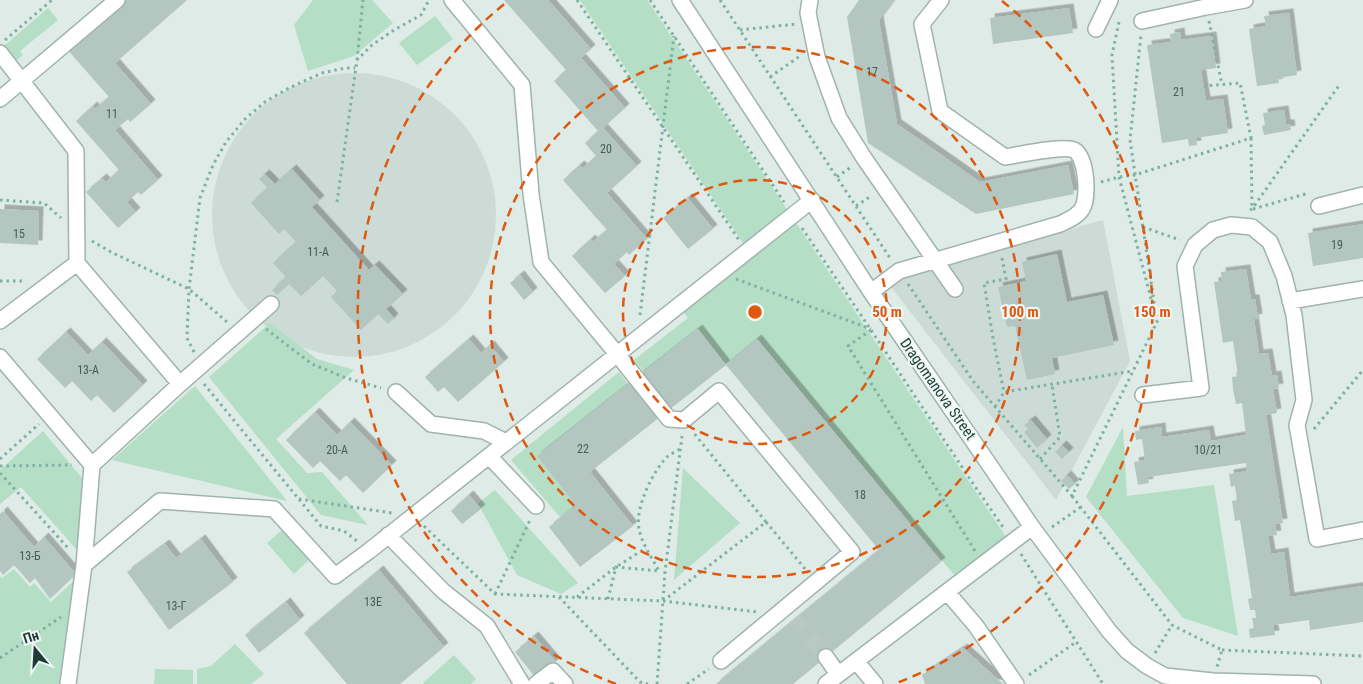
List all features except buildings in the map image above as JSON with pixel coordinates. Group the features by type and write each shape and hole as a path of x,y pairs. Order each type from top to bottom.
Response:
{"street":[{"path":"0,99 116,0"},
{"path":"452,0 522,85 531,194 541,262 669,419 684,420 718,391 852,552 816,582 786,613 721,661"},
{"name":"Dragomanova Street","path":"680,0 812,200 870,292 1032,527 1126,651 1164,680"},
{"path":"810,0 808,13 816,58 839,118 864,158 954,289"},
{"path":"870,292 898,271 1060,224 1075,217 1083,208 1086,187 1082,159 1075,150 1064,148 1005,157 940,110 922,24 941,0"},
{"path":"1096,28 1110,0"},
{"path":"1142,21 1245,0"},
{"path":"0,53 76,151 77,262 180,384"},
{"path":"1319,198 1363,196"},
{"path":"84,566 160,501 274,509 335,576 812,200"},
{"path":"1143,395 1201,388 1185,266 1195,245 1213,230 1231,225 1252,227 1270,242 1284,276 1294,315 1304,400 1297,425 1317,539 1363,530"},
{"path":"0,322 77,262"},
{"path":"1290,301 1363,289"},
{"path":"68,684 84,566 92,465 271,304"},
{"path":"0,357 92,465"},
{"path":"396,392 431,424 484,431 506,442"},
{"path":"489,456 536,506"},
{"path":"826,684 1032,527"},
{"path":"388,536 444,591 487,626 522,684"},
{"path":"947,592 976,626 1016,684"},
{"path":"826,657 838,674"},
{"path":"856,661 875,684"},
{"path":"536,684 553,671 565,684"},
{"path":"1164,680 1313,684"}],"path":[{"path":"0,44 52,0"},
{"path":"337,202 356,68 363,0"},
{"path":"357,60 372,45 421,15 428,0"},
{"path":"577,0 746,251"},
{"path":"650,0 1013,542 1103,684"},
{"path":"1206,7 1222,84"},
{"path":"1120,15 1112,55 1119,177 1157,322"},
{"path":"740,30 810,22"},
{"path":"637,338 674,35"},
{"path":"770,76 814,46"},
{"path":"356,68 345,68 322,73 266,101 245,118 226,142 213,165 200,198 189,289 187,338 197,369 321,526 344,531 369,551"},
{"path":"1204,86 1240,83 1251,138 1252,227"},
{"path":"1252,209 1340,84"},
{"path":"1086,187 1119,177 1135,175 1251,138"},
{"path":"1243,213 1252,209 1319,198"},
{"path":"0,200 44,203 77,232 111,252 189,289 238,333"},
{"path":"1143,227 1195,245"},
{"path":"995,407 1004,392 984,283 1006,279 999,242"},
{"path":"720,272 871,330"},
{"path":"253,320 312,364 346,378 396,392"},
{"path":"871,330 848,346 983,564"},
{"path":"1004,392 1134,370"},
{"path":"1301,445 1363,370"},
{"path":"1040,459 1060,437 1052,385"},
{"path":"0,459 50,415"},
{"path":"657,684 662,601 684,420"},
{"path":"684,420 816,582"},
{"path":"659,571 646,548 639,528 641,504 649,483 665,458 680,448"},
{"path":"0,466 92,465"},
{"path":"0,474 84,566"},
{"path":"1072,496 1172,626 1222,650 1363,656"},
{"path":"299,499 413,516 495,594 662,601 786,613"},
{"path":"495,594 536,506"},
{"path":"662,601 766,522"},
{"path":"577,598 616,567 646,548"},
{"path":"616,567 665,572"},
{"path":"608,599 616,567"},
{"path":"559,597 640,682 648,684"},
{"path":"0,658 78,606"},
{"path":"1016,684 1076,642"},
{"path":"1213,681 1222,650"},
{"path":"687,684 721,661"}],"shaded area":[{"path":"368,73 409,83 433,97 455,114 472,136 486,160 494,187 496,215 494,243 486,270 472,294 455,316 433,333 409,347 382,355 340,357 299,347 275,333 253,316 236,294 222,270 214,243 212,201 222,160 236,136 253,114 275,97 299,83 326,75"},
{"path":"1103,220 1130,361 1056,500 891,287 910,274"}],"green space":[{"path":"313,0 372,0 393,23 354,56 308,71 294,25"},
{"path":"580,0 647,0 790,214 747,249"},
{"path":"48,8 58,20 20,51 23,55 17,60 4,46"},
{"path":"435,16 453,39 417,65 399,43"},
{"path":"792,217 1010,543 960,582 757,339 726,365 697,329 644,372 634,360 688,318 680,308"},
{"path":"270,323 317,359 354,370 276,439 307,473 322,472 368,525 321,515 209,377"},
{"path":"619,372 628,384 537,456 576,506 560,517 511,460"},
{"path":"195,386 287,501 112,460"},
{"path":"1123,427 1127,496 1214,485 1238,636 1183,618 1086,497"},
{"path":"43,431 82,478 78,551 21,487 0,504 0,470"},
{"path":"683,468 740,523 674,580"},
{"path":"495,490 578,583 561,594 517,575 477,504"},
{"path":"282,530 309,560 294,574 267,543"},
{"path":"14,569 30,587 34,583 51,602 78,577 66,684 0,684 0,576 2,578"},
{"path":"235,644 264,674 251,684 197,684 197,669 211,666"},
{"path":"454,655 476,679 471,684 423,683"},
{"path":"155,669 193,670 193,684 154,684"}],"tunnel":[{"path":"795,619 826,657"}]}
